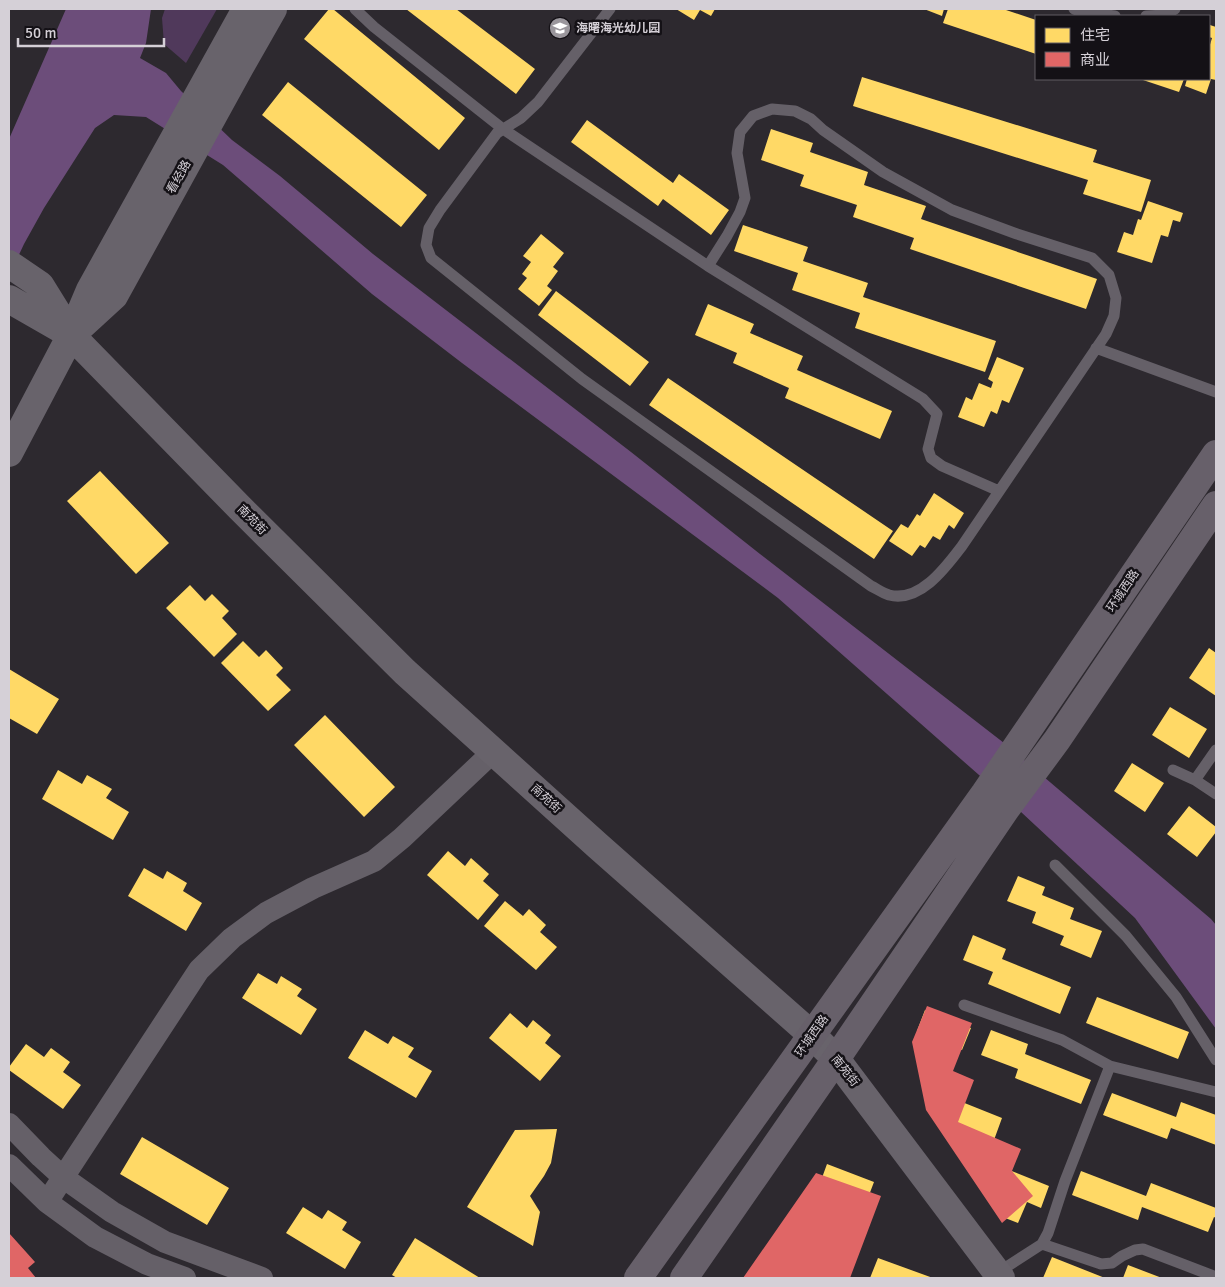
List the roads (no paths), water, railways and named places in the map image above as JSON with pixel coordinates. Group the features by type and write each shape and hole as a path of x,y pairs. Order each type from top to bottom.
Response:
{"main road":[{"name":"环城西路","path":"638,1278 812,1035 995,801 1030,728 1216,454"},
{"path":"684,1278 836,1059 995,801 1057,740 1216,506"}],"street":[{"name":"看经路","path":"9,453 71,335 90,290 187,140 217,85 246,9"},
{"name":"看经路","path":"217,85 273,9"},
{"name":"南苑街","path":"9,264 40,285 71,335 226,494 405,672 812,1035 836,1059 992,1273"},
{"name":"南苑街","path":"14,302 71,335"},
{"path":"47,1202 199,970 232,938 266,913 313,888 374,861 402,838 493,752"},
{"path":"9,1124 64,1178 112,1212 165,1242 262,1278"},
{"path":"9,1165 47,1202 95,1237 147,1264 185,1278"}],"lane":[{"path":"355,9 374,27 503,129 708,266 923,399 937,414 928,449 931,458 942,466 999,491"},
{"path":"610,9 538,102 521,118 497,133 440,210 429,228 426,245 431,258 582,379 871,586 889,595 903,596 924,587 942,572 962,546 1106,334 1114,316 1116,298 1108,276 1092,258 1017,234 952,210 883,172 823,130 812,119 795,112 772,110 753,116 740,132 737,153 745,198 732,228 708,266"},
{"path":"1074,9 1081,12 1106,15"},
{"path":"1096,348 1216,392"},
{"path":"1195,780 1216,750"},
{"path":"1173,770 1195,780 1216,794"},
{"path":"1055,864 1133,944 1176,997 1216,1060"},
{"path":"964,1005 1062,1040 1110,1066 1216,1092"},
{"path":"992,1273 1042,1244 1048,1234 1065,1181 1110,1066"},
{"path":"1042,1244 1101,1264 1112,1263 1135,1250 1143,1249 1216,1277"}],"place":[{"name":"海曙海光幼儿园","path":"560,28"}]}
